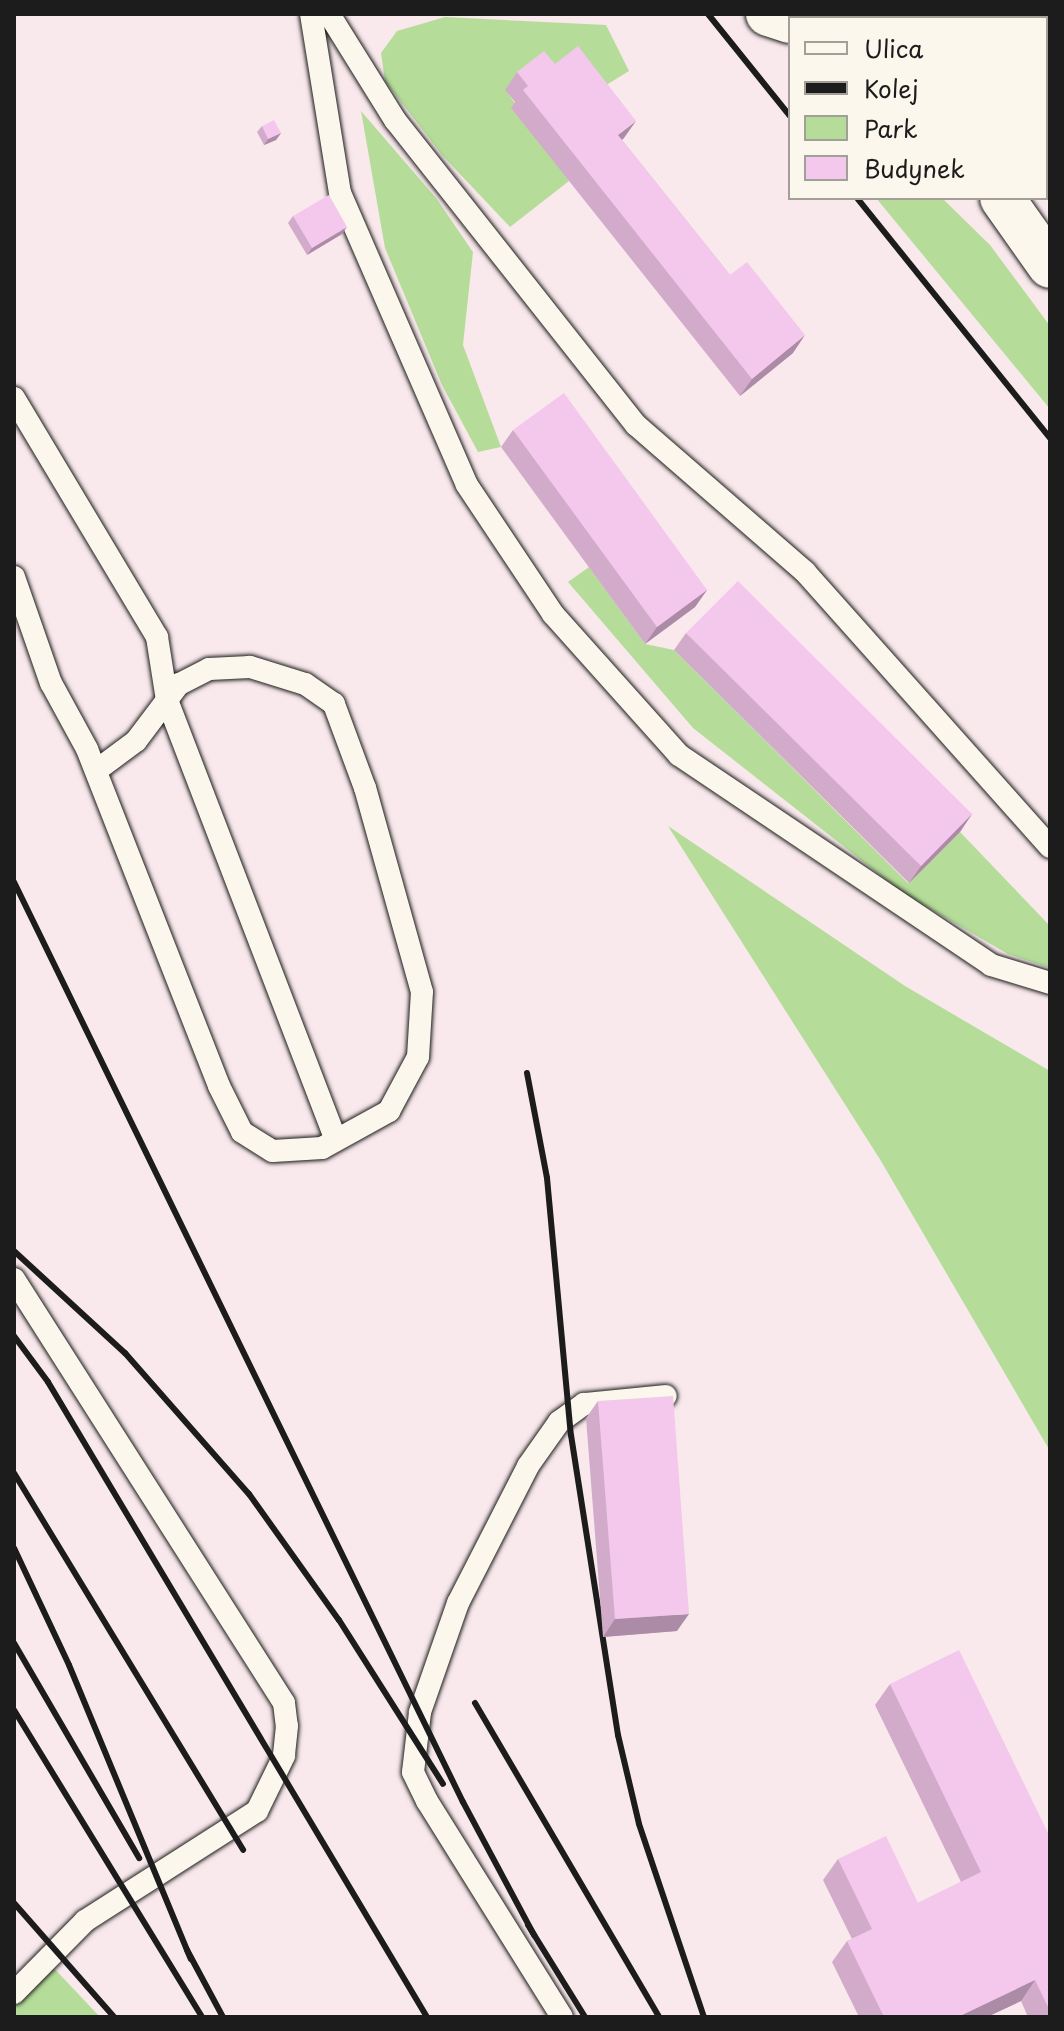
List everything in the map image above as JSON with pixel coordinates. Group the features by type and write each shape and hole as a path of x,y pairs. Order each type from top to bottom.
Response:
{"street":[{"path":"768,14 788,20"},
{"path":"1003,200 1050,266"}],"lane":[{"path":"311,14 340,193 467,485 553,614 679,755 991,965 1050,983"},
{"path":"329,14 395,120 636,425 805,572 1050,847"},
{"path":"14,398 157,637 167,700 336,1140"},
{"path":"14,577 51,683 97,770 219,1086 242,1132 273,1151 322,1148 389,1111 418,1057 422,992 365,788 334,704 305,684 250,667 209,669 179,684 136,741 97,770"},
{"path":"14,1279 284,1703 287,1726 284,1756 257,1811 85,1921 14,1993"},
{"path":"562,2017 422,1792 413,1772 420,1712 458,1603 528,1466 559,1422 584,1404 666,1396"}],"shaded area":[{"path":"14,14 1050,14 1050,2017 14,2017"}],"green space":[{"path":"445,17 606,25 629,71 590,95 505,89 569,181 510,227 442,155 385,81 381,53 397,31"},
{"path":"361,111 436,198 473,252 463,345 501,447 478,452 442,385 385,248"},
{"path":"878,200 944,200 990,245 1050,326 1050,409"},
{"path":"589,567 645,644 674,650 908,883 960,832 1050,926 1050,968 1008,954 903,893 693,728 568,582"},
{"path":"668,826 905,986 1050,1071 1050,1451 881,1161"},
{"path":"50,1964 100,2017 14,2017 14,1999"}],"building":[{"path":"578,46 636,121 618,135 730,275 747,262 805,335 752,379 523,90 528,86 517,72 544,51 555,64"},
{"path":"274,120 281,133 268,139 262,126"},
{"path":"329,195 347,227 312,248 293,216"},
{"path":"564,393 707,590 657,627 513,430"},
{"path":"738,581 972,814 921,866 686,633"},
{"path":"673,1396 689,1614 615,1619 598,1401"},
{"path":"959,1650 1050,1837 1050,2011 1035,1980 963,2017 884,2017 847,1941 872,1929 838,1859 886,1836 918,1903 981,1872 890,1684"}],"railway":[{"path":"708,14 788,114"},
{"path":"859,200 1050,438"},
{"path":"14,882 463,1802 534,1935"},
{"path":"527,1073 547,1178 571,1435 618,1735 639,1824 704,2017"},
{"path":"14,1251 125,1353 249,1494 339,1620 443,1784"},
{"path":"14,1336 48,1382 427,2017"},
{"path":"14,1473 243,1850"},
{"path":"14,1548 69,1665 191,1959"},
{"path":"14,1643 139,1858"},
{"path":"475,1703 659,2017"},
{"path":"14,1710 202,2017"},
{"path":"14,1903 114,2017"},
{"path":"528,1925 585,2017"},
{"path":"187,1950 223,2017"}]}
